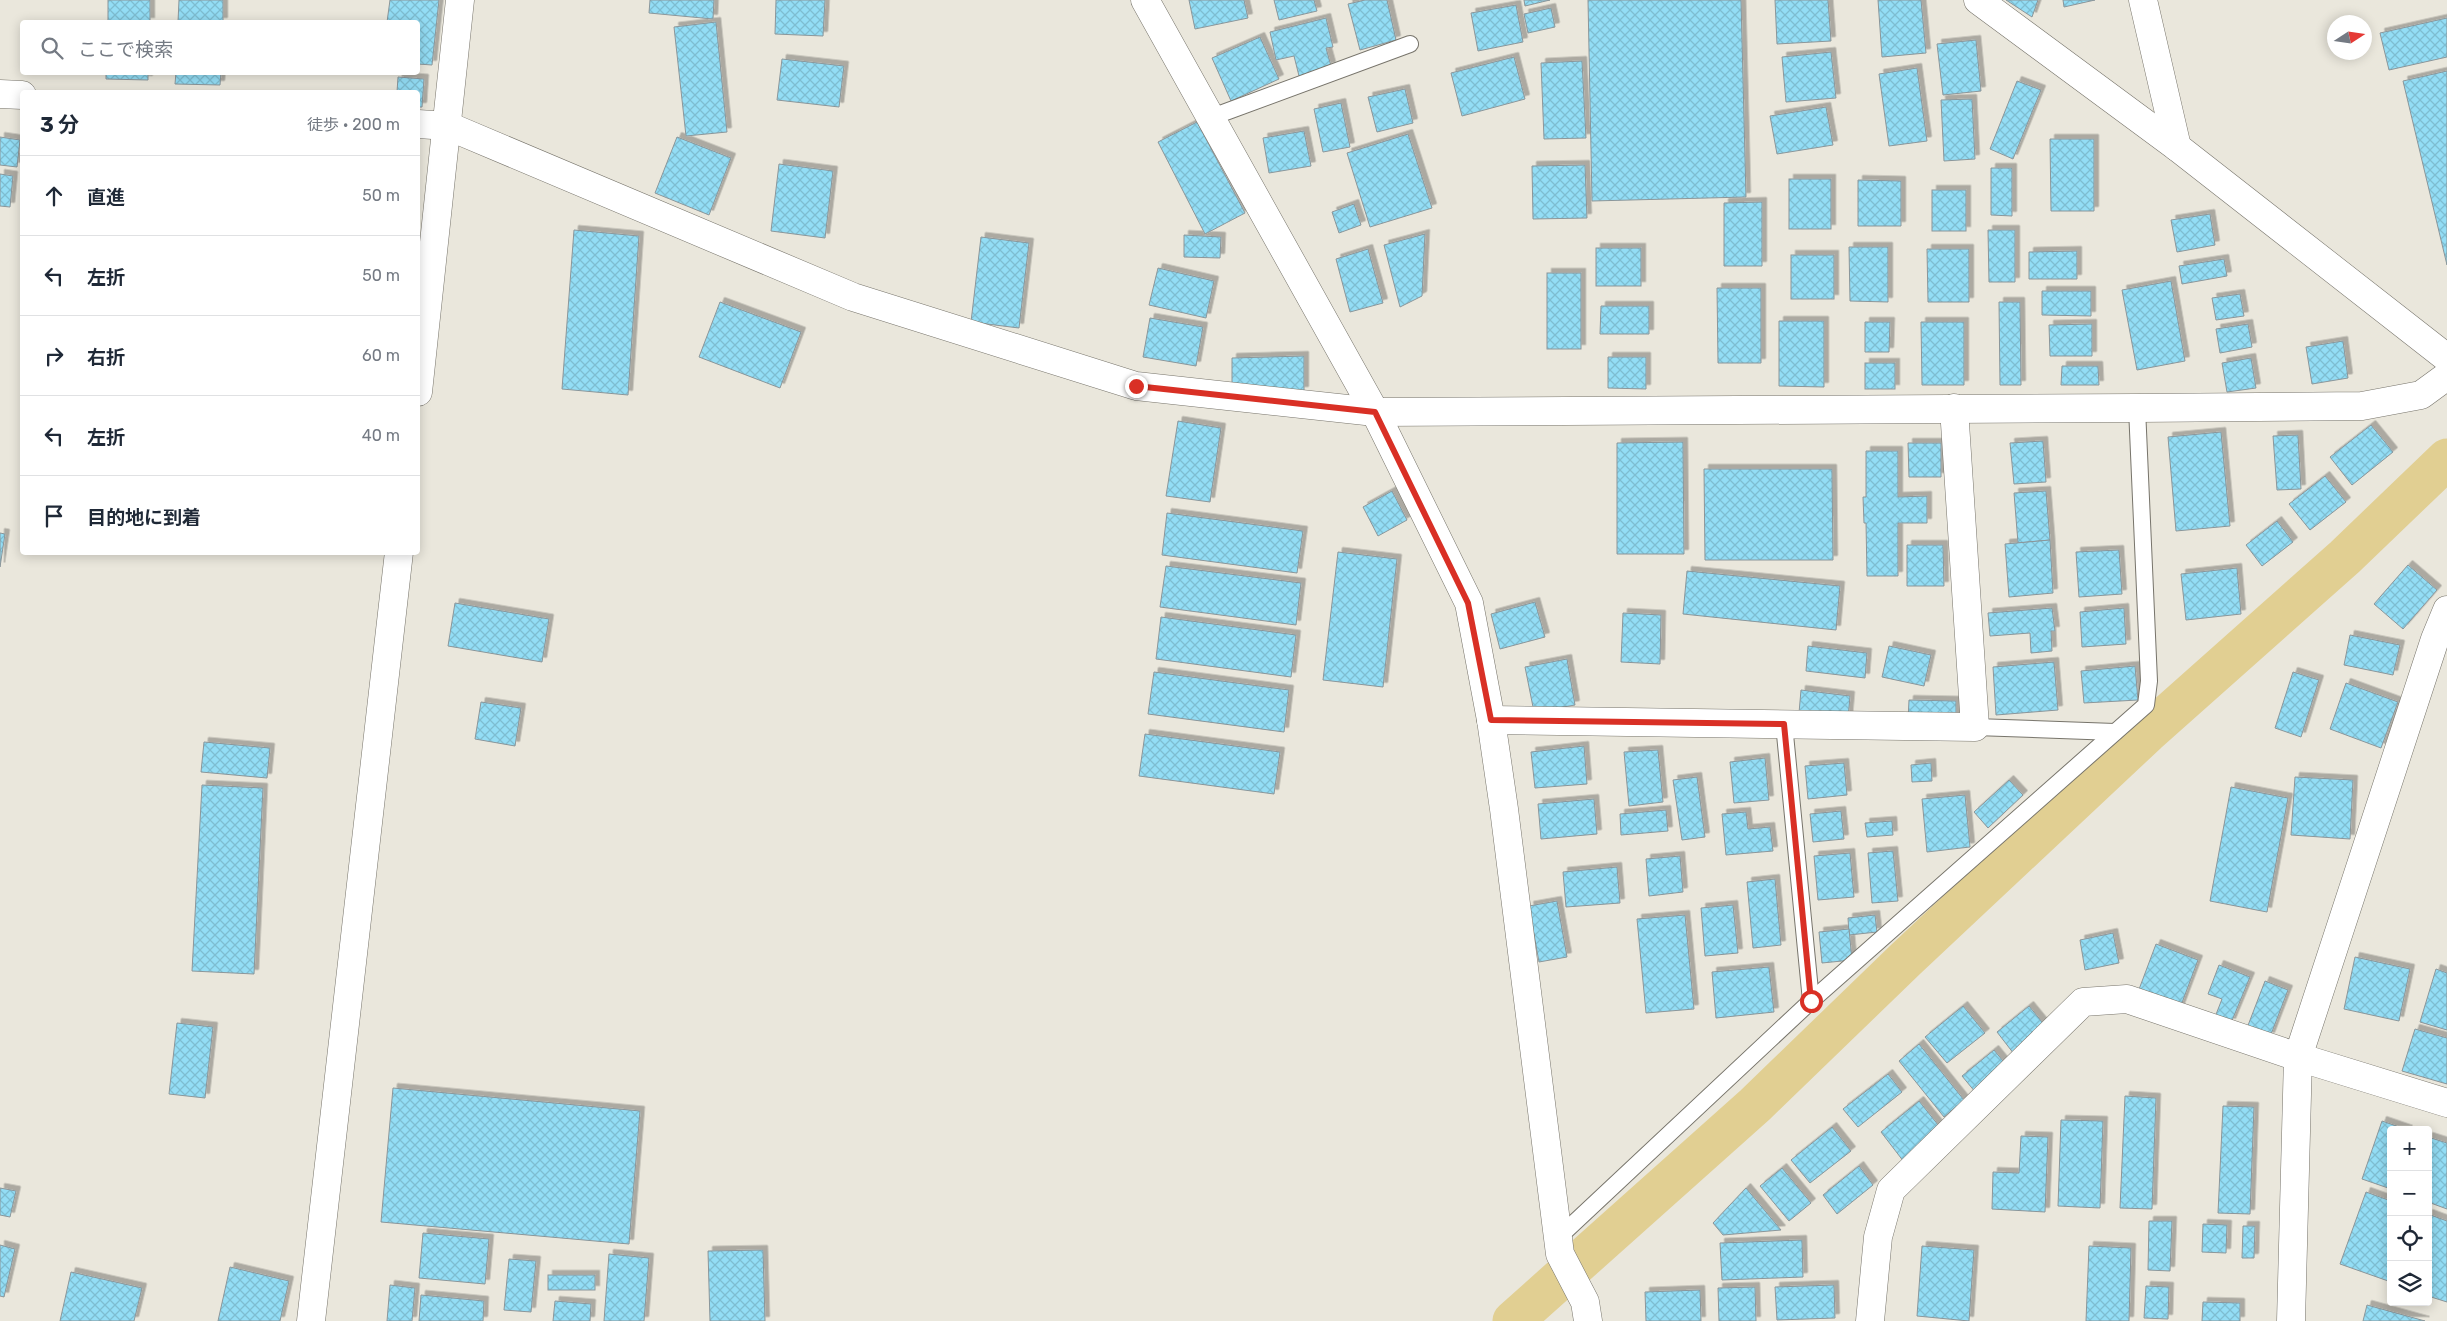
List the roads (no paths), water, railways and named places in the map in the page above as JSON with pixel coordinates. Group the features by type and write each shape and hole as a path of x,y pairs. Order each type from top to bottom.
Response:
{"street":[{"path":"420,374 460,0"},
{"path":"1145,0 1375,412 1468,603 1491,720 1504,809 1559,1246 1587,1312"},
{"path":"1978,0 2178,147 2447,358"},
{"path":"2142,0 2178,147"},
{"path":"0,94 20,95"},
{"path":"420,124 448,126 853,297 1136,386 1375,412 2137,408 2362,406 2420,395 2447,376"},
{"path":"1491,720 1975,727 1954,408"},
{"path":"311,1321 399,555"},
{"path":"2291,1321 2298,1057 2435,639 2447,610"},
{"path":"1870,1321 1878,1237 1891,1190 2082,1002 2128,999 2298,1057 2447,1104"}],"lane":[{"path":"1212,117 1410,44"},
{"path":"1559,1246 1811,1001 2146,705 2149,681 2137,408"},
{"path":"1784,724 1811,1001"},
{"path":"1975,727 2115,732"}],"waterway":[{"path":"1513,1321 1755,1105 1906,959 2147,733 2345,557 2447,459"}]}
